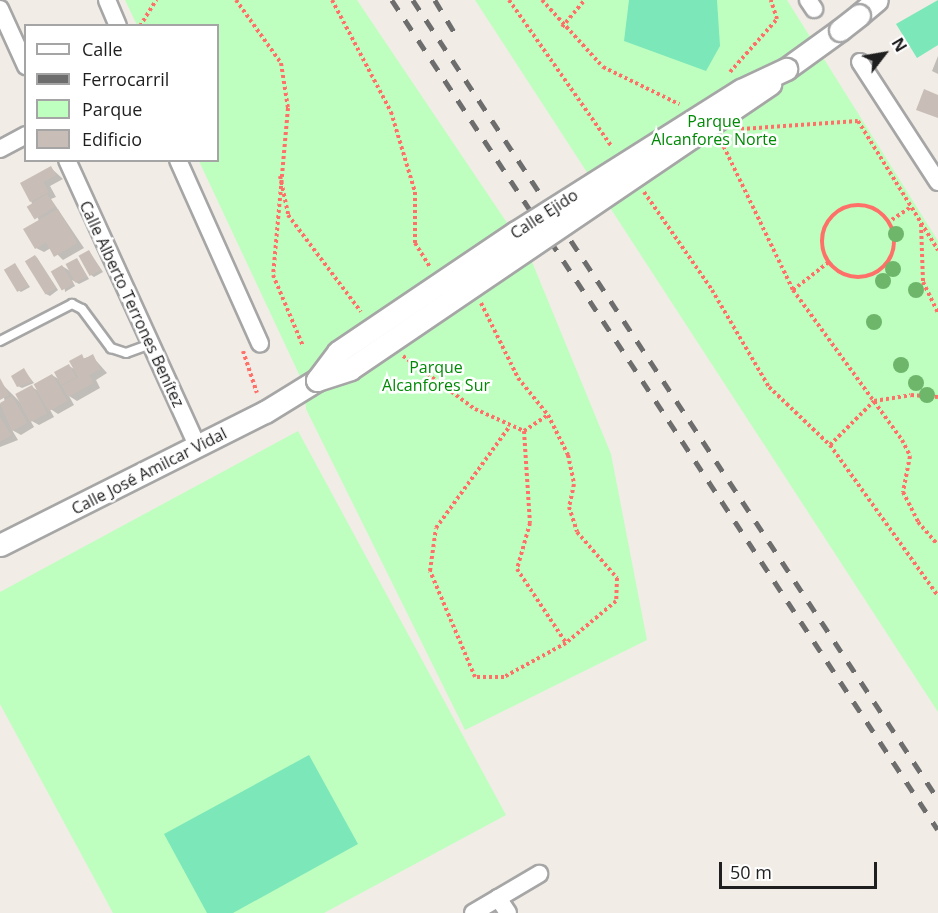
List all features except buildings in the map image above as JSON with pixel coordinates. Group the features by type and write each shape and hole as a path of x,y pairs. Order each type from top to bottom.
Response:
{"street":[{"path":"106,0 117,24"},
{"name":"Calle Ejido","path":"296,393 317,380 360,362 750,102 786,69 877,0"},
{"path":"0,9 24,62"},
{"path":"860,62 938,182"},
{"path":"0,149 24,136"},
{"name":"Calle Alberto Terrones Benítez","path":"68,162 198,447"},
{"path":"179,162 261,344"},
{"name":"Calle José Amilcar Vidal","path":"0,545 198,447 296,393"},
{"path":"473,913 539,874"},
{"path":"498,898 508,913"}],"lane":[{"path":"0,341 72,304 82,309 111,348 126,353 151,344"}],"path":[{"path":"141,24 156,0"},
{"path":"237,0 280,63 288,108 280,176 273,275 303,346"},
{"path":"332,0 391,112 415,192 415,243 437,272"},
{"path":"509,0 618,155"},
{"path":"562,27 585,0"},
{"path":"729,77 777,19 771,0"},
{"path":"720,129 723,152 793,290 874,401 910,456 903,492 918,522 938,545"},
{"path":"280,176 288,215 368,319"},
{"path":"638,184 712,290 769,387 830,445 938,596"},
{"path":"876,206 898,239 880,274 840,277 830,261 818,243 836,208 876,206"},
{"path":"888,223 911,207"},
{"path":"921,224 923,282 938,313"},
{"path":"793,290 830,261"},
{"path":"474,298 483,305 518,378 548,415 568,455 574,484 569,507 577,532 617,578 616,601 566,644 504,677 475,677 430,571 436,528 509,427"},
{"path":"261,344 241,352 265,412"},
{"path":"400,352 416,369 509,427 524,430 548,415"},
{"path":"830,445 874,401 910,395 938,397"},
{"path":"524,430 530,523 517,568 566,644"}],"green space":[{"name":"Parque Alcanfores Sur","path":"125,0 357,0 530,257 611,454 647,640 465,730 306,409 305,387 199,162 219,162 219,24 137,24"},
{"name":"Parque Alcanfores Norte","path":"475,0 787,0 938,241 938,712"},
{"path":"629,0 717,0 720,46 706,71 624,41"},
{"path":"938,0 938,45 917,58 896,24"},
{"path":"298,431 506,815 324,913 113,913 0,704 0,592"},
{"path":"309,755 358,844 233,913 207,913 164,834"}],"railway":[{"path":"392,0 938,830"},
{"path":"413,0 938,799"},
{"path":"435,0 455,33"}]}
